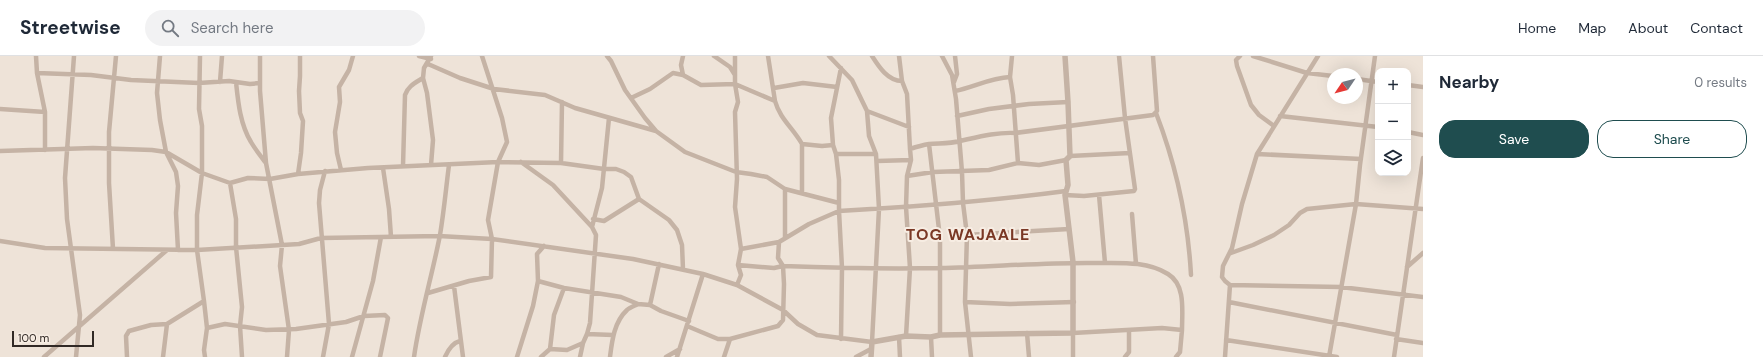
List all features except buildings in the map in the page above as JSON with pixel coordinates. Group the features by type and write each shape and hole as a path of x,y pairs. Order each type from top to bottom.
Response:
{"street":[{"path":"36,56 37,73 45,112 45,150"},
{"path":"74,56 65,178 67,219 80,316 76,357"},
{"path":"113,249 109,149 110,114 116,56"},
{"path":"160,56 157,81 159,113 166,152 176,172 178,186 176,212 178,250"},
{"path":"200,56 199,83 202,173 197,215 197,250 207,328 204,350 205,357"},
{"path":"220,82 222,56"},
{"path":"260,56 260,83 266,163 282,245 280,266 289,330 287,357"},
{"path":"298,174 303,121 300,113 300,56"},
{"path":"341,170 336,152 335,132 340,102 339,87 349,70 353,56"},
{"path":"419,56 431,57 428,64 424,68 423,78 427,93 433,140 431,165"},
{"path":"428,293 469,281 491,277 492,240 488,220 498,162 507,142 494,89 482,56"},
{"path":"607,56 635,106 656,131 685,152 736,172 767,178 785,189 839,203"},
{"path":"682,75 681,66 683,56"},
{"path":"714,56 730,67 735,75"},
{"path":"735,56 735,84 738,102 735,112 736,185 734,207 741,249 738,265 740,275 737,285"},
{"path":"768,56 776,101 780,114 796,133 802,144 802,194"},
{"path":"829,56 852,80 867,111 869,136 877,161 879,209 871,357"},
{"path":"872,56 889,78 897,81 902,80"},
{"path":"899,56 902,80 907,94 910,149 906,206 910,268 906,336"},
{"path":"942,56 952,74 954,83 960,141 963,203 967,235 965,302 971,357"},
{"path":"954,83 957,74 955,56"},
{"path":"1012,56 1010,78 1014,106 1018,163"},
{"path":"1065,56 1069,126 1066,193 1073,262 1073,357"},
{"path":"741,249 779,242 839,211 963,203 1066,193 1084,196 1134,191 1135,189 1118,56"},
{"path":"1153,56 1156,114 1169,146 1189,239 1191,275"},
{"path":"1240,56 1236,60 1237,66 1251,105 1259,115 1274,126"},
{"path":"1254,56 1307,73 1327,75"},
{"path":"1318,56 1257,154 1242,204 1230,253 1223,266 1221,274 1223,280 1230,284 1341,287 1423,296"},
{"path":"1376,56 1376,68"},
{"path":"428,64 460,78 494,89 545,95 575,108 656,131"},
{"path":"841,68 831,118 833,145 836,154 839,180 842,268 841,339"},
{"path":"37,73 92,75 114,78 199,83 260,83"},
{"path":"631,98 656,86 672,73 682,75 701,86 735,84 776,101"},
{"path":"404,166 406,90 411,85 423,78"},
{"path":"955,91 968,89 987,80 1010,78"},
{"path":"1363,80 1375,81"},
{"path":"236,82 244,126 250,140 266,163"},
{"path":"774,88 803,83 837,87"},
{"path":"1329,357 1356,204 1366,125 1375,85"},
{"path":"1411,85 1423,87"},
{"path":"561,163 562,102"},
{"path":"957,116 1014,106 1068,102"},
{"path":"0,109 45,112"},
{"path":"867,111 909,127"},
{"path":"910,149 929,144 943,144 977,136 1004,132 1015,133 1156,114"},
{"path":"1280,116 1375,126"},
{"path":"592,227 602,188 609,118"},
{"path":"1411,133 1423,135"},
{"path":"802,144 822,146 833,145"},
{"path":"929,144 940,238 940,335"},
{"path":"0,151 68,148 138,148 166,152 202,173 230,183 248,178 270,180 298,174 326,171 498,162 561,163 604,169 616,169 631,177 639,199 668,220 677,230 682,245 683,269"},
{"path":"907,176 933,172 989,170 1018,163 1038,165 1068,158 1130,153"},
{"path":"836,154 876,154"},
{"path":"1257,154 1361,159"},
{"path":"1394,357 1423,158"},
{"path":"877,161 910,160"},
{"path":"521,162 553,185 592,227 596,235 590,323 587,334 582,343 580,357"},
{"path":"414,357 418,328 428,293 428,283 439,236 449,165"},
{"path":"383,168 389,209 391,237"},
{"path":"323,357 329,324 321,238 320,190 326,171"},
{"path":"230,183 236,219 236,248 240,275 242,307 240,326 242,357"},
{"path":"785,189 785,238"},
{"path":"1099,195 1105,263"},
{"path":"593,219 604,220 639,199"},
{"path":"1230,253 1254,245 1274,235 1289,225 1303,210 1356,204 1415,209 1423,208"},
{"path":"1132,214 1136,264"},
{"path":"967,235 1069,229"},
{"path":"0,241 46,248 197,250 299,244 321,238 439,236 492,240 595,253 659,264 703,274 737,285 783,310 798,324 811,332 841,339 872,342 906,336 931,337 940,335 968,334 1073,333 1162,328 1182,330"},
{"path":"352,357 373,281 381,237"},
{"path":"687,326 718,339 730,339 778,326 783,320 783,266 778,258 779,242"},
{"path":"517,357 533,306 538,281 537,254 544,246"},
{"path":"44,357 166,250"},
{"path":"1407,267 1423,253"},
{"path":"738,265 774,268 783,266 876,269 940,268 1073,262 1136,264 1163,272 1169,275 1178,284 1182,298 1182,330 1180,352 1176,357"},
{"path":"650,304 659,264"},
{"path":"677,357 703,274"},
{"path":"538,281 564,288 621,297 638,304 650,304 661,311 689,321"},
{"path":"1225,357 1230,284"},
{"path":"454,286 459,313 460,341 463,357"},
{"path":"541,357 550,349 554,314 564,288"},
{"path":"127,357 126,336 128,331 132,328 167,324 204,301"},
{"path":"965,302 1010,304 1074,302"},
{"path":"1229,302 1423,343"},
{"path":"610,357 613,335 627,310 638,304"},
{"path":"207,328 225,324 266,330 289,330 346,322 364,316 385,315 388,318 380,357"},
{"path":"163,357 167,324"},
{"path":"1125,357 1129,352 1129,330"},
{"path":"1027,333 1029,357"},
{"path":"587,334 613,335"},
{"path":"931,337 932,357"},
{"path":"899,338 900,357"},
{"path":"724,357 730,339"},
{"path":"1226,340 1329,357 1337,357"},
{"path":"445,357 447,351 455,342 460,341"},
{"path":"550,349 567,350 582,343"},
{"path":"666,357 680,349"},
{"path":"856,357 871,349"}],"district":[{"name":"TOG WAJAALE","path":"968,234"}]}
